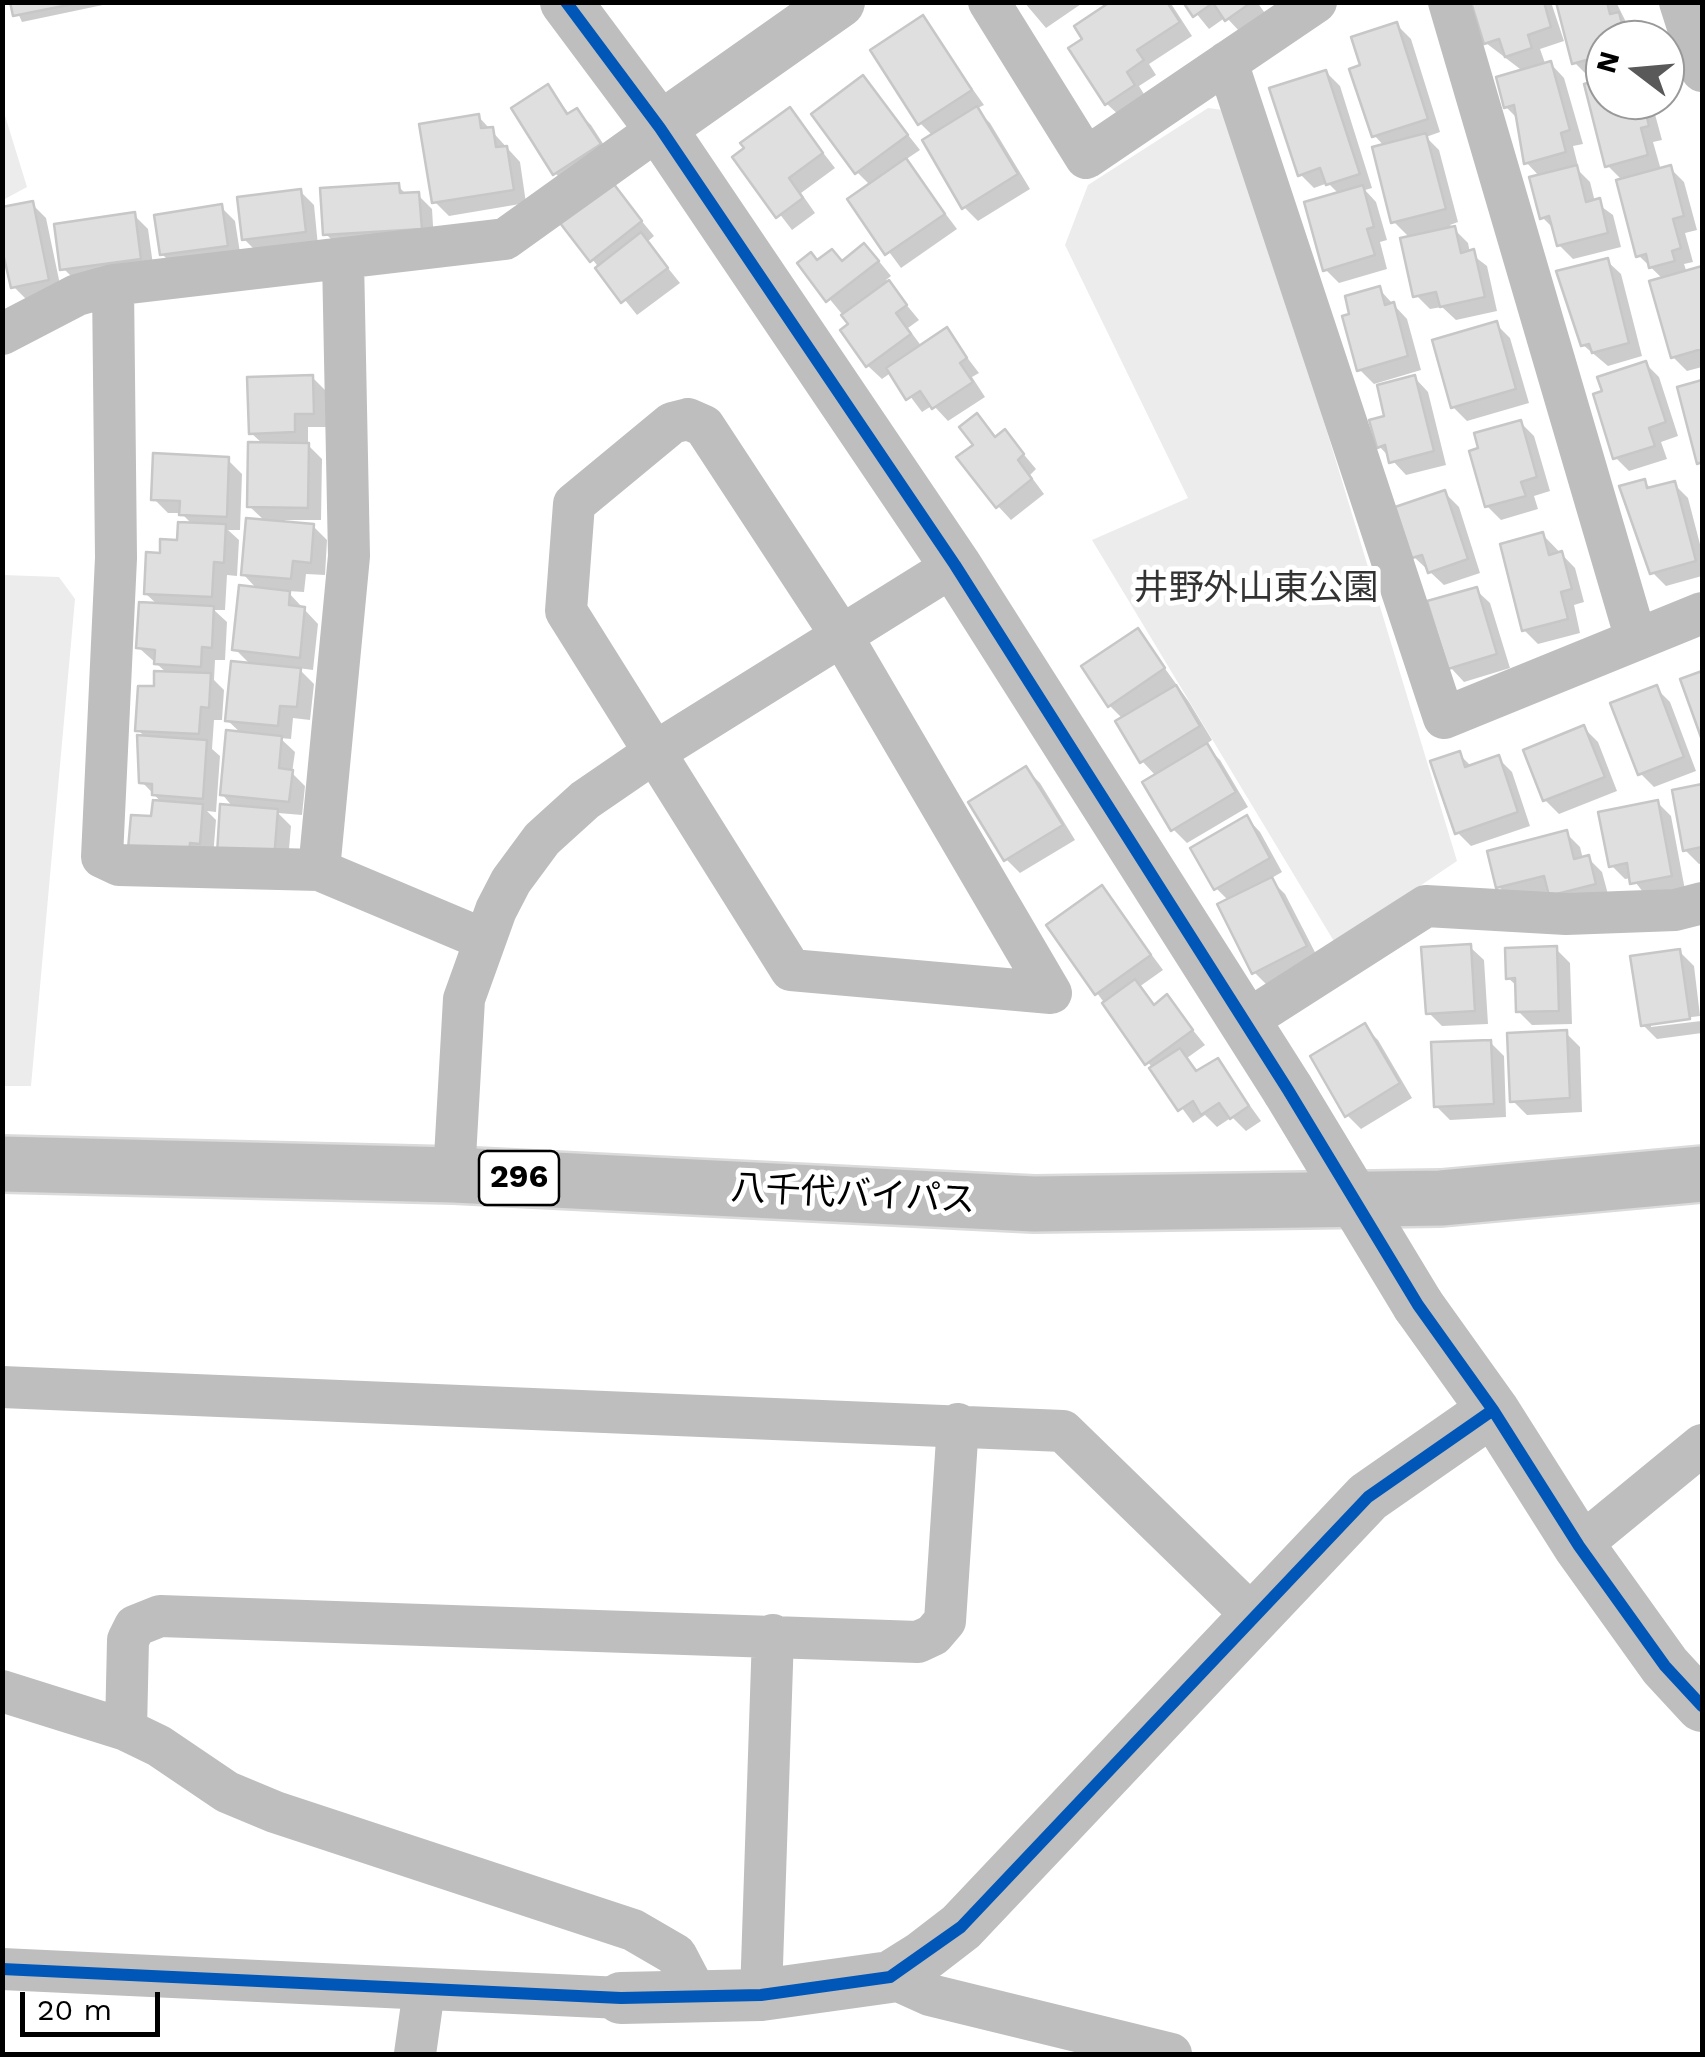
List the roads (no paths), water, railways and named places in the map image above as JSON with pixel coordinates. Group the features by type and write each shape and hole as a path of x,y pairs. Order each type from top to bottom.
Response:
{"highway":[{"name":"八千代バイパス","path":"2,1164 454,1175 1034,1204 1441,1198 1702,1174"}],"street":[{"path":"566,2 660,128 955,565 1288,1090 1418,1305 1492,1410 1579,1546 1665,1666 1702,1706"},
{"path":"2,334 76,295 114,285 506,239 839,2"},
{"path":"989,2 1086,158 1316,2"},
{"path":"1449,2 1636,640"},
{"path":"1680,2 1702,71"},
{"path":"1228,62 1444,718 1702,614"},
{"path":"319,870 349,556 342,260"},
{"path":"114,285 116,558 102,857 119,864 319,870 483,939"},
{"path":"688,418 704,426 843,638 1051,993 792,970 566,611 574,504 672,422 688,418"},
{"path":"454,1175 464,999 483,939 511,881 542,839 585,800 655,752 955,565"},
{"path":"1243,1023 1426,906 1566,914 1676,910 1702,903"},
{"path":"2,1387 1063,1431 1252,1615"},
{"path":"2,1969 621,1998 760,1994 890,1977 962,1927 1252,1615 1368,1497 1492,1410"},
{"path":"126,1730 128,1640 135,1626 160,1616 918,1642 934,1635 945,1621 958,1424"},
{"path":"1579,1546 1702,1445"},
{"path":"760,1994 773,1635"},
{"path":"2,1691 126,1730 159,1746 227,1792 275,1812 633,1930 676,1955 697,1996"},
{"path":"890,1977 930,1996 1171,2054"},
{"path":"415,2054 424,1990"}],"park label":[{"name":"井野外山東公園","path":"1256,589"}]}
